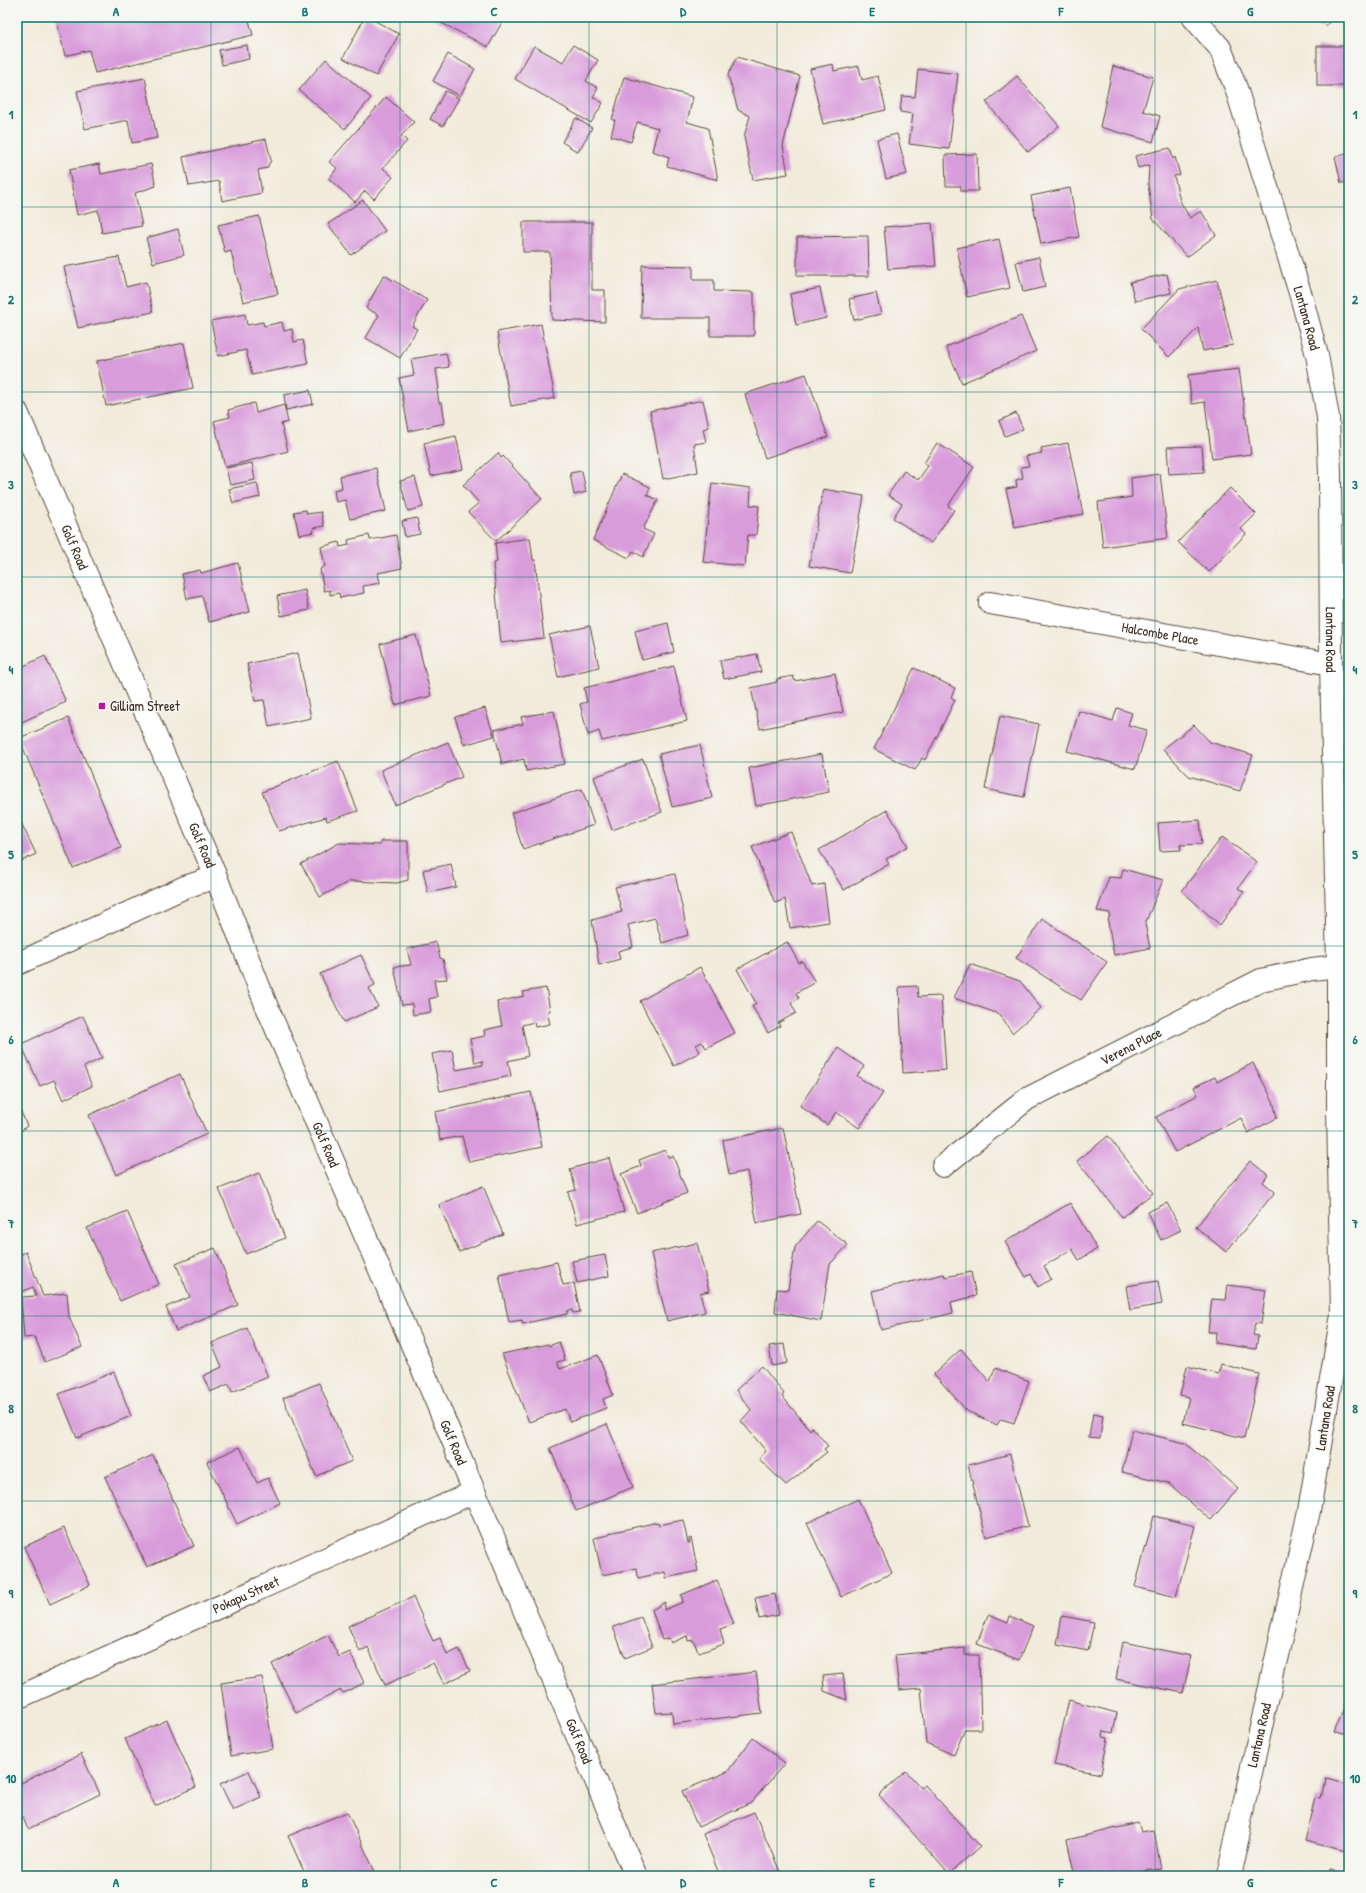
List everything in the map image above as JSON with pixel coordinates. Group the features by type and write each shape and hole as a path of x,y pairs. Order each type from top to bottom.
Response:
{"street":[{"name":"Lantana Road","path":"1193,17 1220,48 1236,88 1301,296 1317,354 1328,417 1331,664 1338,966 1338,1109 1342,1314 1310,1511 1228,1876"},
{"name":"Golf Road","path":"17,412 216,877 267,1007 636,1876"},
{"name":"Halcombe Place","path":"990,603 1331,664"},
{"path":"17,964 186,887 216,877"},
{"name":"Verena Place","path":"943,1166 1027,1099 1261,980 1312,969 1338,966"},
{"name":"Pokapu Street","path":"17,1698 474,1492"}],"building":[{"path":"56,17 248,17 253,35 95,73 89,50 65,56"},
{"path":"365,17 368,17 399,34 376,76 343,58"},
{"path":"430,17 505,17 488,47"},
{"path":"1314,17 1333,17 1326,26"},
{"path":"247,45 249,59 222,65 219,50"},
{"path":"573,45 598,60 586,81 598,88 593,97 603,103 591,123 515,79 534,46 563,62"},
{"path":"1317,46 1349,46 1349,86 1317,86"},
{"path":"448,54 475,69 460,96 433,81"},
{"path":"737,57 800,76 783,146 788,174 753,180 744,137 750,116 738,110 728,75"},
{"path":"326,59 371,98 345,129 299,90"},
{"path":"833,64 834,71 859,66 862,80 878,76 886,110 823,124 810,69"},
{"path":"1113,66 1153,77 1143,111 1160,116 1153,142 1100,127"},
{"path":"918,69 958,74 949,149 909,144 913,114 900,112 902,96 915,97"},
{"path":"1017,76 1059,126 1028,152 986,102"},
{"path":"624,77 693,97 687,122 708,128 718,180 667,166 669,157 652,151 658,128 637,122 631,142 611,136 615,120 612,120"},
{"path":"145,78 157,138 132,143 128,120 85,129 77,91"},
{"path":"445,91 459,98 443,126 430,119"},
{"path":"386,97 414,122 401,136 407,141 383,168 393,177 374,199 365,191 355,202 329,179 337,168 329,162"},
{"path":"576,118 592,128 578,152 562,142"},
{"path":"897,134 907,174 886,179 877,139"},
{"path":"266,139 271,160 267,168 258,170 262,193 222,201 219,181 189,186 183,157"},
{"path":"1170,148 1173,159 1175,157 1180,175 1174,176 1180,201 1190,218 1201,211 1216,235 1187,257 1153,219 1148,184 1149,165 1138,168 1135,156"},
{"path":"1349,153 1349,182 1341,183 1335,157"},
{"path":"977,154 978,191 961,191 961,186 946,186 945,155"},
{"path":"99,164 101,174 151,164 156,186 135,193 142,226 102,233 98,210 77,215 69,170"},
{"path":"1070,188 1079,237 1041,244 1031,196"},
{"path":"363,200 385,231 351,255 328,224"},
{"path":"259,216 278,294 243,302 231,251 225,253 218,225"},
{"path":"523,222 592,222 592,290 605,290 605,322 552,320 550,252 523,252"},
{"path":"932,223 936,266 888,269 884,227"},
{"path":"178,229 184,255 153,263 146,238"},
{"path":"868,236 869,276 797,276 797,237"},
{"path":"999,239 1010,288 967,297 957,248"},
{"path":"119,257 126,287 146,282 153,312 78,328 64,267"},
{"path":"1039,257 1045,287 1023,292 1016,262"},
{"path":"642,265 693,266 693,280 714,280 714,291 754,292 754,336 710,336 710,318 641,318"},
{"path":"1167,274 1171,293 1135,301 1130,282"},
{"path":"384,275 427,300 412,326 417,329 400,358 366,338 379,315 366,308"},
{"path":"1217,280 1233,345 1203,351 1198,328 1169,357 1141,329 1179,289"},
{"path":"820,288 826,318 796,325 790,294"},
{"path":"876,293 881,314 854,320 849,299"},
{"path":"245,314 247,325 263,322 264,326 282,322 284,331 292,329 294,342 303,340 308,364 252,375 246,350 218,356 211,321"},
{"path":"1021,316 1036,351 962,383 946,347"},
{"path":"541,324 555,398 511,406 497,332"},
{"path":"184,343 193,388 106,406 97,361"},
{"path":"446,353 449,367 436,369 439,389 437,390 439,403 442,403 445,423 409,431 399,378 414,375 411,359"},
{"path":"1239,369 1251,454 1212,459 1205,402 1192,404 1188,375"},
{"path":"806,374 828,437 765,458 745,394"},
{"path":"310,390 313,404 286,410 284,395"},
{"path":"703,400 709,427 703,429 706,442 694,444 698,472 663,479 650,411"},
{"path":"254,403 256,413 284,405 288,422 281,424 288,451 225,467 214,421 230,417 228,410"},
{"path":"1016,413 1023,429 1005,436 999,421"},
{"path":"456,436 463,469 431,476 424,443"},
{"path":"937,443 974,467 948,506 954,510 931,543 893,518 902,504 888,495 904,471 918,480 928,466 924,463"},
{"path":"1068,443 1083,514 1015,528 1006,489 1017,487 1016,480 1023,478 1021,467 1029,466 1026,456 1042,453 1041,448"},
{"path":"1202,446 1204,472 1169,474 1167,447"},
{"path":"498,453 501,458 503,456 542,499 496,541 468,512 479,503 463,485"},
{"path":"252,463 255,480 230,485 226,468"},
{"path":"376,468 386,511 350,519 345,500 336,502 334,490 342,488 340,476"},
{"path":"582,471 586,492 574,495 570,473"},
{"path":"622,474 650,487 647,495 658,500 643,529 654,534 643,557 633,551 629,558 593,540"},
{"path":"1160,474 1168,538 1103,547 1098,502 1132,497 1131,478"},
{"path":"415,477 423,507 408,511 400,481"},
{"path":"257,483 260,497 233,503 229,489"},
{"path":"712,483 751,488 750,505 759,506 756,535 748,535 745,566 703,562"},
{"path":"1230,488 1256,514 1241,529 1246,534 1209,572 1178,542"},
{"path":"823,489 864,496 850,573 809,566"},
{"path":"306,510 307,514 321,512 324,526 313,528 314,532 299,535 294,512"},
{"path":"417,518 420,534 405,537 402,521"},
{"path":"369,535 370,540 396,535 402,568 378,573 380,583 363,586 364,593 340,598 339,593 330,595 330,590 324,591 320,569 325,566 321,547 339,542 340,547 349,545 348,540"},
{"path":"530,538 533,560 535,560 544,638 501,643 493,563 497,562 495,543"},
{"path":"238,563 250,612 209,622 202,596 187,599 182,574 200,570 201,573"},
{"path":"305,590 309,610 281,616 277,596"},
{"path":"668,623 674,652 642,660 635,631"},
{"path":"590,626 599,667 558,677 549,635"},
{"path":"416,635 431,696 395,705 380,644"},
{"path":"298,653 311,718 269,727 264,700 255,701 247,664"},
{"path":"757,654 761,672 724,679 720,661"},
{"path":"45,656 66,702 17,724 17,669"},
{"path":"674,666 687,721 602,741 599,731 588,735 580,704 587,702 584,688"},
{"path":"914,668 955,688 951,697 955,700 925,760 922,758 915,770 874,749"},
{"path":"835,673 843,712 760,729 751,688 777,682 777,679 793,676 795,681"},
{"path":"485,708 494,736 464,745 455,717"},
{"path":"1117,708 1132,713 1128,725 1147,730 1135,769 1067,751 1079,711 1113,721"},
{"path":"554,711 565,764 526,771 524,759 502,764 494,730 523,724 521,717"},
{"path":"1000,716 1039,724 1024,797 985,789"},
{"path":"68,718 121,848 73,868 19,738"},
{"path":"1194,725 1210,742 1253,755 1240,791 1189,776 1163,749"},
{"path":"448,742 462,777 395,805 381,770"},
{"path":"700,745 712,798 672,807 659,754"},
{"path":"822,754 829,792 756,806 749,768"},
{"path":"643,759 662,812 612,830 594,777"},
{"path":"338,761 358,811 327,821 326,817 279,831 262,792"},
{"path":"582,789 594,825 523,849 511,813"},
{"path":"887,810 908,846 886,859 889,864 844,890 819,850"},
{"path":"17,814 36,854 17,863"},
{"path":"1200,820 1202,844 1180,845 1181,850 1160,851 1158,823"},
{"path":"791,832 812,886 824,884 829,922 790,928 785,899 775,903 752,847"},
{"path":"1222,837 1257,862 1238,888 1244,892 1220,925 1182,891"},
{"path":"381,841 408,841 408,880 397,883 350,881 320,897 301,864 339,843 380,845"},
{"path":"451,864 456,887 428,893 423,870"},
{"path":"1123,869 1163,880 1145,924 1150,948 1114,955 1108,922 1110,913 1097,911 1109,877 1121,878"},
{"path":"675,874 688,935 662,943 655,918 628,925 633,947 618,951 620,959 599,965 592,920 622,912 615,887"},
{"path":"1042,919 1107,962 1081,1000 1016,958"},
{"path":"436,942 440,958 443,959 447,979 434,980 437,997 429,999 431,1012 413,1015 412,1004 402,1005 394,967 411,965 407,949"},
{"path":"787,942 799,963 802,961 815,982 796,993 799,998 791,1003 796,1013 778,1023 780,1026 768,1033 752,1006 756,1003 737,969"},
{"path":"361,955 375,985 369,988 378,1007 344,1022 320,974"},
{"path":"970,964 1020,981 1041,1008 1012,1033 999,1014 954,998"},
{"path":"700,967 735,1033 706,1048 702,1042 696,1045 700,1052 674,1066 640,1001"},
{"path":"917,986 918,997 941,996 946,1070 903,1073 899,987"},
{"path":"546,988 550,1011 547,1012 550,1024 535,1027 534,1022 522,1025 528,1056 508,1061 511,1076 440,1091 432,1054 452,1050 456,1070 483,1065 482,1061 475,1063 470,1039 485,1036 484,1030 502,1026 497,1002 524,996 523,992"},
{"path":"83,1016 102,1058 84,1067 92,1086 63,1100 54,1080 40,1086 21,1044"},
{"path":"838,1048 864,1066 857,1076 883,1093 859,1128 836,1112 827,1125 800,1106"},
{"path":"1253,1063 1273,1101 1277,1118 1248,1133 1241,1118 1175,1152 1156,1117 1198,1095 1194,1087 1215,1077 1217,1082"},
{"path":"180,1074 207,1134 116,1175 89,1115"},
{"path":"531,1092 542,1147 469,1162 462,1136 440,1140 435,1112"},
{"path":"17,1102 27,1126 17,1134"},
{"path":"783,1128 801,1214 757,1223 747,1171 729,1175 723,1140"},
{"path":"1108,1136 1153,1193 1122,1217 1077,1161"},
{"path":"665,1150 668,1157 673,1156 687,1193 637,1213 621,1174 641,1166 639,1160"},
{"path":"609,1158 624,1212 577,1224 568,1192 576,1190 570,1169"},
{"path":"1250,1161 1268,1175 1263,1182 1275,1192 1226,1252 1196,1227"},
{"path":"259,1173 285,1238 246,1254 219,1189"},
{"path":"483,1186 503,1234 459,1252 439,1205"},
{"path":"1070,1203 1097,1249 1079,1260 1072,1249 1044,1266 1051,1279 1038,1287 1031,1274 1026,1277 1005,1242"},
{"path":"1167,1203 1181,1230 1161,1240 1147,1212"},
{"path":"127,1211 159,1284 120,1301 87,1228"},
{"path":"817,1221 848,1245 830,1264 821,1321 775,1312 777,1289 788,1290 795,1247"},
{"path":"697,1243 709,1291 700,1293 705,1312 667,1321 651,1253"},
{"path":"215,1248 238,1305 176,1331 166,1307 190,1297 176,1264"},
{"path":"26,1252 43,1296 67,1293 69,1317 82,1347 45,1362 35,1337 24,1338 21,1297 36,1296 33,1287 17,1294 17,1256"},
{"path":"605,1255 609,1276 577,1283 572,1261"},
{"path":"557,1262 563,1285 574,1283 580,1312 573,1313 572,1310 567,1311 567,1314 522,1324 522,1320 509,1322 499,1275"},
{"path":"971,1272 976,1296 951,1302 953,1313 881,1330 872,1291 944,1274 945,1277"},
{"path":"1158,1281 1162,1304 1130,1310 1126,1286"},
{"path":"1228,1285 1266,1290 1261,1324 1255,1323 1253,1335 1258,1336 1256,1349 1215,1343 1216,1332 1208,1332 1212,1299 1226,1300"},
{"path":"247,1328 268,1377 232,1392 229,1384 210,1392 203,1376 222,1367 212,1343"},
{"path":"559,1342 565,1360 557,1362 560,1369 598,1355 613,1395 603,1399 606,1408 570,1422 565,1409 529,1422 502,1354 548,1344 549,1346"},
{"path":"784,1344 787,1363 772,1366 769,1346"},
{"path":"961,1349 990,1382 995,1368 1029,1381 1014,1423 1001,1419 997,1425 967,1411 934,1374"},
{"path":"1221,1364 1259,1374 1244,1438 1183,1423 1189,1397 1180,1395 1187,1366 1218,1374"},
{"path":"762,1366 784,1394 782,1396 810,1430 812,1427 828,1446 824,1449 827,1452 786,1485 759,1459 766,1451 741,1421 751,1410 736,1390"},
{"path":"114,1372 131,1416 77,1438 59,1394"},
{"path":"319,1383 352,1461 316,1476 283,1398"},
{"path":"1093,1413 1103,1415 1100,1438 1089,1437"},
{"path":"607,1424 633,1487 576,1511 550,1448"},
{"path":"1132,1430 1185,1443 1238,1489 1211,1520 1168,1483 1122,1472"},
{"path":"240,1447 257,1483 268,1478 280,1503 237,1524 207,1462"},
{"path":"1010,1454 1028,1526 986,1537 968,1465"},
{"path":"153,1455 194,1546 147,1567 105,1477"},
{"path":"858,1499 892,1573 841,1597 807,1523"},
{"path":"1154,1516 1195,1526 1176,1597 1135,1587"},
{"path":"683,1520 688,1543 690,1543 689,1539 691,1538 698,1571 666,1578 665,1572 638,1578 637,1568 602,1575 594,1538 609,1535 609,1533 658,1522 659,1525"},
{"path":"64,1528 90,1585 50,1604 24,1547"},
{"path":"717,1580 734,1624 720,1629 724,1644 699,1653 693,1640 688,1641 687,1636 671,1643 669,1638 662,1640 652,1610 665,1602 664,1610 683,1602 681,1595"},
{"path":"775,1594 779,1615 759,1619 755,1598"},
{"path":"413,1597 433,1641 440,1638 447,1655 459,1649 470,1671 444,1684 433,1663 385,1685 368,1647 360,1652 348,1626"},
{"path":"988,1615 1008,1623 1010,1616 1033,1626 1019,1660 977,1644"},
{"path":"1062,1616 1094,1622 1088,1651 1057,1645"},
{"path":"641,1617 652,1647 625,1658 613,1627"},
{"path":"328,1635 339,1657 350,1652 364,1683 343,1693 341,1690 296,1713 272,1664"},
{"path":"1123,1642 1191,1656 1183,1693 1116,1679"},
{"path":"965,1648 965,1655 979,1655 981,1729 965,1729 954,1755 926,1743 921,1688 899,1690 895,1655"},
{"path":"756,1672 762,1713 673,1724 672,1712 656,1713 652,1684"},
{"path":"843,1674 847,1700 824,1691 823,1676"},
{"path":"262,1677 273,1749 231,1756 221,1683"},
{"path":"1349,1693 1349,1737 1334,1731"},
{"path":"1069,1700 1117,1713 1113,1733 1104,1731 1103,1737 1108,1738 1101,1774 1054,1765"},
{"path":"167,1720 196,1787 155,1806 125,1739"},
{"path":"753,1738 785,1763 751,1803 698,1827 682,1791 727,1772"},
{"path":"81,1754 100,1794 28,1829 17,1805 17,1785"},
{"path":"249,1771 261,1797 233,1810 220,1784"},
{"path":"906,1771 921,1788 925,1785 980,1846 949,1874 879,1795"},
{"path":"1324,1778 1349,1784 1349,1852 1305,1841 1316,1797 1320,1798"},
{"path":"347,1812 377,1876 306,1876 288,1836"},
{"path":"754,1812 782,1876 720,1876 703,1834"},
{"path":"1138,1823 1141,1832 1154,1830 1161,1869 1145,1871 1146,1875 1139,1876 1075,1876 1067,1840"},
{"path":"1329,1871 1349,1875 1349,1876 1328,1876"}],"place":[{"name":"Gilliam Street","path":"102,706"}]}
